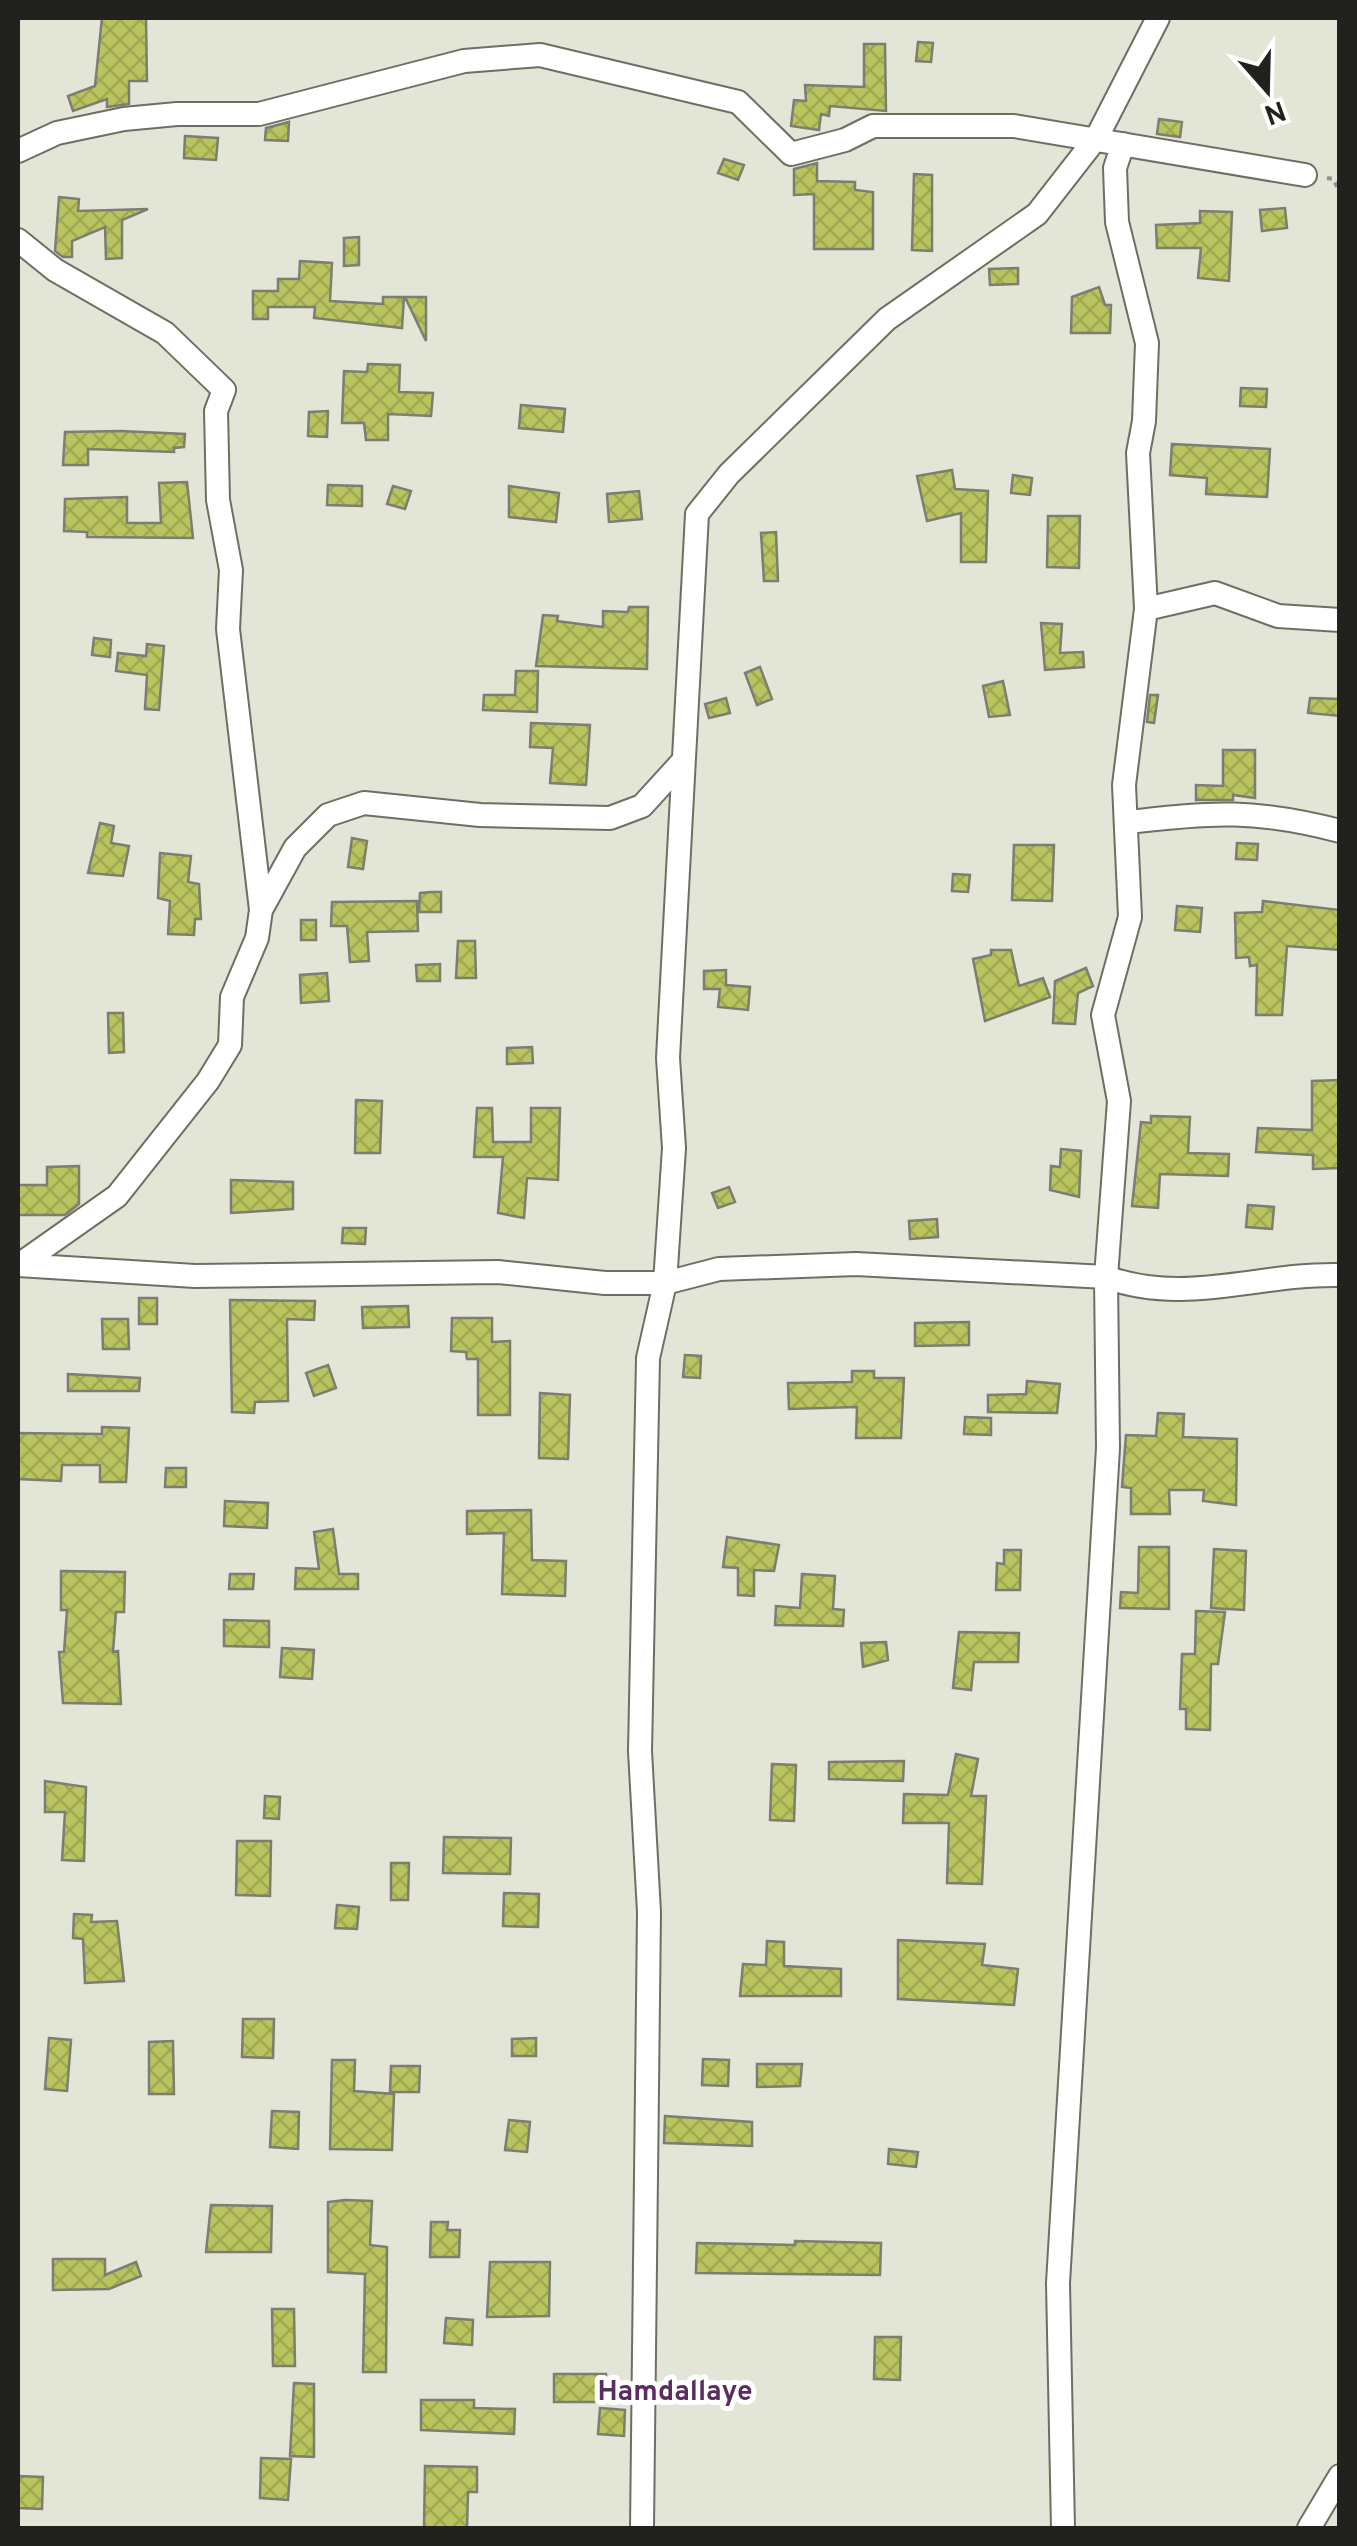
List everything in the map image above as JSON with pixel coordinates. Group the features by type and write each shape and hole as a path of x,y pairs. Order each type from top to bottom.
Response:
{"street":[{"path":"642,2528 649,1912 640,1750 648,1358 665,1284 674,1148 668,1058 697,514 728,474 887,319 1037,214 1097,137 1158,18"},
{"path":"18,151 57,133 124,119 177,114 259,114 464,61 540,55 738,102 791,154 845,140 861,128 908,123 1014,126 1305,175"},
{"path":"1063,2528 1058,2283 1108,1448 1106,1277 1119,1101 1103,1015 1130,917 1124,784 1146,610 1138,454 1144,421 1147,343 1117,222 1115,168 1123,144"},
{"path":"18,240 56,270 165,333 224,390 216,412 218,500 231,570 228,629 261,910 258,938 232,997 230,1045 208,1082 117,1196 18,1265"},
{"path":"1146,610 1215,593 1278,616 1340,620"},
{"path":"261,910 295,848 328,815 364,803 480,816 610,818 642,806 683,761"},
{"path":"1128,822 1222,811 1285,816 1340,831"},
{"path":"18,1265 195,1276 498,1272 605,1283 665,1284 719,1269 856,1264 1106,1277 1138,1289 1186,1292 1340,1275"},
{"path":"1309,2528 1340,2476"}],"path":[{"path":"1340,216 1340,238"}],"building":[{"path":"102,18 146,18 147,81 129,81 129,104 107,107 107,99 73,111 68,96 95,86"},
{"path":"918,42 933,43 931,62 916,61"},
{"path":"864,44 885,44 886,111 830,106 829,116 821,114 819,130 791,126 794,100 806,101 805,85 864,87"},
{"path":"1159,119 1182,122 1180,137 1157,134"},
{"path":"289,122 288,141 265,140 266,128"},
{"path":"185,136 218,138 216,160 184,158"},
{"path":"724,159 744,165 738,180 718,173"},
{"path":"817,163 817,181 855,182 855,190 873,192 873,249 814,249 814,194 794,195 794,169"},
{"path":"914,174 932,175 932,251 912,250"},
{"path":"59,197 79,199 78,211 148,209 122,220 122,258 106,259 105,227 72,241 72,257 63,257 55,251"},
{"path":"1285,208 1287,228 1262,231 1260,210"},
{"path":"1200,211 1232,212 1229,281 1198,278 1201,248 1157,248 1156,225 1200,223"},
{"path":"359,237 359,265 344,266 344,238"},
{"path":"300,261 332,263 330,301 383,304 383,297 404,297 402,328 314,318 315,307 268,307 268,319 253,319 253,291 278,291 278,279 299,279"},
{"path":"1018,268 1018,284 990,285 989,269"},
{"path":"1099,287 1105,305 1111,305 1110,333 1071,333 1072,297"},
{"path":"405,297 426,297 426,341"},
{"path":"368,364 400,365 399,392 433,393 431,416 388,414 388,440 366,440 364,423 342,423 344,371 367,372"},
{"path":"1241,388 1267,389 1266,407 1240,406"},
{"path":"521,405 565,409 563,432 519,428"},
{"path":"328,411 327,437 308,436 309,412"},
{"path":"65,432 185,434 184,447 174,448 174,452 88,449 88,465 63,465"},
{"path":"1172,444 1270,449 1267,497 1206,494 1207,478 1170,475"},
{"path":"952,470 955,489 988,491 986,562 961,562 961,513 927,521 917,476"},
{"path":"1013,475 1032,478 1030,495 1011,493"},
{"path":"187,482 193,538 87,537 87,532 64,531 65,499 127,497 127,523 161,523 159,483"},
{"path":"328,485 362,486 362,506 327,505"},
{"path":"393,486 411,491 405,509 387,504"},
{"path":"509,486 559,493 556,522 509,517"},
{"path":"639,491 642,519 609,522 607,494"},
{"path":"1048,516 1080,516 1079,568 1047,567"},
{"path":"776,532 778,581 764,581 761,533"},
{"path":"629,607 648,607 647,669 536,666 543,615 558,616 557,621 603,627 603,611 628,612"},
{"path":"1041,623 1062,624 1060,653 1083,652 1084,667 1045,670"},
{"path":"94,638 111,640 110,657 92,655"},
{"path":"147,644 164,646 159,710 145,709 147,675 116,671 118,653 146,656"},
{"path":"760,667 772,699 757,705 745,673"},
{"path":"516,671 538,671 537,712 483,710 484,695 515,695"},
{"path":"1003,681 1010,715 989,717 983,686"},
{"path":"1150,695 1158,695 1154,723 1147,722"},
{"path":"726,698 730,713 709,718 705,704"},
{"path":"1310,698 1340,699 1340,716 1308,713"},
{"path":"531,723 590,725 586,785 550,783 553,748 530,747"},
{"path":"1223,750 1255,750 1255,798 1233,795 1233,800 1196,800 1196,785 1223,786"},
{"path":"100,823 114,826 111,843 129,846 123,876 88,873"},
{"path":"352,838 367,841 363,869 348,867"},
{"path":"1237,843 1258,844 1257,860 1236,859"},
{"path":"1014,845 1054,845 1052,901 1012,900"},
{"path":"160,853 191,856 188,882 199,884 201,919 195,919 194,935 168,934 170,901 158,898"},
{"path":"953,874 970,875 968,892 952,891"},
{"path":"441,892 441,912 419,912 420,893"},
{"path":"417,901 418,931 367,932 369,961 350,962 347,926 331,926 332,902"},
{"path":"1263,901 1340,910 1340,950 1287,946 1282,1015 1256,1015 1257,965 1250,966 1249,957 1236,958 1235,913 1262,912"},
{"path":"1177,906 1202,908 1200,932 1175,930"},
{"path":"301,920 316,920 316,940 301,940"},
{"path":"458,941 475,941 476,978 456,978"},
{"path":"991,950 1011,950 1019,986 1043,978 1050,997 985,1021 973,959 991,955"},
{"path":"440,964 440,981 417,981 416,965"},
{"path":"1086,968 1093,986 1078,993 1075,1024 1053,1023 1055,981"},
{"path":"726,970 726,985 750,987 748,1010 718,1007 720,989 704,989 704,971"},
{"path":"327,973 329,1001 301,1003 300,975"},
{"path":"108,1013 123,1013 124,1052 109,1053"},
{"path":"532,1047 533,1063 507,1064 507,1048"},
{"path":"1340,1080 1340,1168 1313,1169 1313,1155 1256,1152 1258,1128 1312,1130 1312,1081"},
{"path":"356,1100 382,1101 380,1153 355,1153"},
{"path":"477,1108 492,1108 493,1142 531,1142 531,1108 560,1108 558,1180 527,1178 524,1218 498,1213 503,1157 474,1157"},
{"path":"1151,1116 1190,1117 1188,1153 1229,1154 1228,1176 1160,1174 1158,1208 1132,1206 1141,1122 1151,1123"},
{"path":"1061,1149 1081,1151 1079,1197 1050,1190 1051,1166 1060,1167"},
{"path":"79,1166 79,1204 65,1215 18,1215 18,1185 47,1185 47,1167"},
{"path":"231,1180 293,1182 293,1209 231,1213"},
{"path":"729,1187 735,1202 718,1208 712,1193"},
{"path":"1248,1205 1274,1207 1272,1229 1246,1227"},
{"path":"937,1219 938,1237 910,1239 909,1221"},
{"path":"343,1228 366,1228 365,1244 342,1243"},
{"path":"139,1298 157,1298 157,1324 139,1324"},
{"path":"230,1300 315,1301 314,1320 287,1319 288,1401 255,1402 254,1413 232,1412"},
{"path":"408,1306 409,1327 363,1328 362,1307"},
{"path":"452,1318 492,1318 492,1342 510,1341 510,1415 478,1415 478,1359 467,1359 466,1352 451,1351"},
{"path":"102,1319 128,1319 129,1349 103,1349"},
{"path":"969,1322 969,1345 915,1346 915,1323"},
{"path":"685,1355 701,1356 700,1378 683,1377"},
{"path":"328,1365 336,1388 314,1396 306,1373"},
{"path":"852,1371 874,1371 874,1378 904,1378 901,1438 856,1438 857,1407 789,1409 788,1383 852,1382"},
{"path":"68,1374 140,1378 139,1391 68,1391"},
{"path":"1027,1381 1060,1384 1057,1413 988,1412 988,1395 1026,1394"},
{"path":"540,1393 570,1395 568,1459 539,1458"},
{"path":"1158,1413 1184,1414 1183,1437 1237,1439 1236,1505 1203,1501 1204,1490 1169,1490 1170,1514 1131,1514 1131,1488 1122,1487 1126,1435 1156,1436"},
{"path":"965,1417 991,1418 991,1435 964,1434"},
{"path":"102,1427 129,1428 126,1482 100,1482 100,1465 62,1465 61,1481 18,1479 18,1433 102,1434"},
{"path":"166,1468 186,1468 186,1487 165,1487"},
{"path":"225,1501 268,1503 267,1528 224,1526"},
{"path":"531,1510 532,1560 566,1561 565,1596 502,1594 504,1533 467,1534 467,1511"},
{"path":"333,1529 339,1574 358,1574 358,1589 295,1589 296,1568 319,1569 314,1532"},
{"path":"727,1537 779,1545 774,1571 754,1570 754,1596 738,1595 738,1568 723,1567"},
{"path":"1139,1547 1169,1547 1169,1609 1120,1608 1121,1592 1138,1593"},
{"path":"1214,1549 1246,1551 1244,1610 1211,1608"},
{"path":"1004,1550 1021,1550 1020,1590 996,1590 997,1563 1004,1564"},
{"path":"61,1571 125,1572 124,1612 116,1612 113,1652 118,1651 121,1704 63,1703 59,1652 64,1652 67,1610 61,1610"},
{"path":"230,1574 254,1574 253,1589 229,1589"},
{"path":"802,1574 835,1576 833,1609 844,1610 843,1626 775,1625 776,1606 800,1608"},
{"path":"1196,1611 1225,1612 1218,1664 1211,1664 1210,1730 1186,1729 1186,1709 1180,1709 1182,1654 1195,1654"},
{"path":"224,1620 269,1621 269,1647 224,1646"},
{"path":"959,1632 1019,1633 1018,1662 974,1662 971,1690 953,1688"},
{"path":"886,1642 888,1660 863,1667 861,1643"},
{"path":"282,1648 314,1650 312,1679 280,1677"},
{"path":"956,1754 978,1759 971,1796 986,1796 982,1884 947,1883 949,1823 903,1823 904,1794 948,1795"},
{"path":"904,1761 903,1781 829,1779 829,1762"},
{"path":"772,1764 796,1765 794,1821 770,1820"},
{"path":"45,1781 86,1787 84,1861 62,1860 65,1812 45,1812"},
{"path":"265,1796 280,1797 279,1819 264,1818"},
{"path":"444,1837 511,1838 510,1874 443,1873"},
{"path":"237,1841 271,1841 270,1896 236,1895"},
{"path":"391,1863 409,1863 408,1900 391,1900"},
{"path":"504,1893 539,1894 538,1927 503,1926"},
{"path":"337,1905 359,1907 357,1929 335,1928"},
{"path":"74,1914 92,1915 91,1922 117,1921 124,1981 85,1983 83,1939 73,1938"},
{"path":"898,1940 985,1944 982,1965 1018,1969 1014,2005 898,1999"},
{"path":"767,1941 784,1942 784,1966 841,1969 841,1996 740,1996 743,1964 766,1965"},
{"path":"243,2019 274,2019 273,2058 242,2057"},
{"path":"49,2038 71,2040 67,2091 45,2089"},
{"path":"536,2038 536,2056 512,2056 512,2039"},
{"path":"173,2041 174,2094 149,2094 149,2042"},
{"path":"703,2059 729,2060 728,2086 702,2085"},
{"path":"332,2060 355,2060 354,2091 394,2094 392,2150 330,2149"},
{"path":"757,2064 802,2064 800,2086 757,2087"},
{"path":"391,2066 420,2066 419,2092 390,2092"},
{"path":"272,2111 299,2112 298,2149 270,2147"},
{"path":"665,2116 752,2122 752,2146 664,2143"},
{"path":"509,2120 530,2122 527,2152 505,2150"},
{"path":"889,2149 918,2152 916,2167 888,2164"},
{"path":"372,2201 370,2245 387,2247 386,2372 363,2372 365,2274 328,2272 328,2202"},
{"path":"211,2205 272,2206 271,2252 206,2252"},
{"path":"431,2222 448,2222 447,2230 460,2230 459,2257 430,2257"},
{"path":"795,2241 881,2243 880,2275 696,2273 697,2243 795,2245"},
{"path":"53,2259 105,2259 105,2275 136,2262 141,2276 109,2289 53,2290"},
{"path":"490,2262 550,2262 549,2316 487,2317"},
{"path":"272,2309 294,2309 295,2366 273,2366"},
{"path":"446,2318 473,2320 472,2345 444,2343"},
{"path":"875,2337 901,2337 900,2380 874,2379"},
{"path":"554,2374 606,2374 606,2402 554,2402"},
{"path":"294,2383 314,2384 314,2457 290,2456"},
{"path":"421,2400 474,2400 474,2408 515,2409 514,2434 421,2430"},
{"path":"600,2408 625,2410 624,2436 598,2434"},
{"path":"261,2458 291,2459 288,2500 260,2498"},
{"path":"425,2466 477,2467 477,2492 468,2492 467,2528 424,2528"},
{"path":"18,2476 43,2477 42,2509 18,2508"}],"district":[{"name":"Hamdallaye","path":"675,2390"}]}
